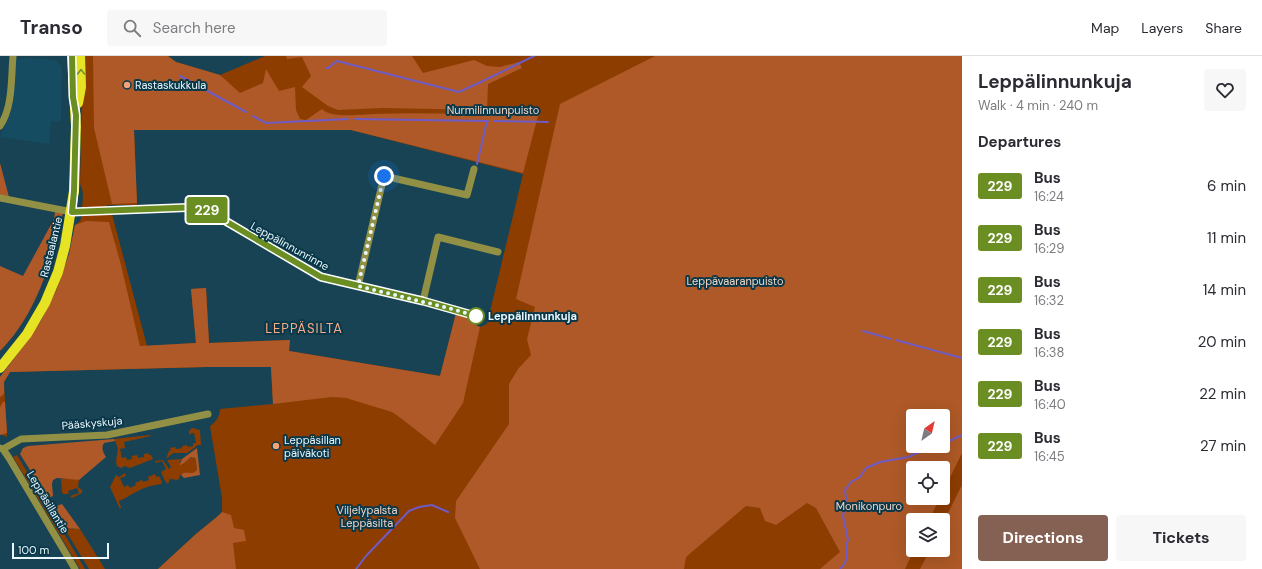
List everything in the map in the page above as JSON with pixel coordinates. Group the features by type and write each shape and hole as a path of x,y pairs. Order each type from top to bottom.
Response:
{"main road":[{"name":"Rastaalantie","path":"72,56 73,97 76,115"},
{"name":"Rastaalantie","path":"0,368 16,349 45,303 53,285 66,246 74,191 76,115 81,87 80,56"}],"street":[{"path":"0,126 5,118 8,106 13,56"},
{"path":"358,286 384,176 467,195 474,169"},
{"name":"Leppälinnunrinne","path":"0,198 72,212 200,207 318,276 423,301 476,316"},
{"path":"423,301 438,237 498,252"},
{"name":"Pääskyskuja","path":"1,449 21,439 107,435 208,414"},
{"name":"Leppäsillantie","path":"1,449 9,458 75,569"}],"shaded area":[{"path":"26,58 56,60 62,67 61,121 51,121 49,144 0,137 10,114 13,102 16,60"}],"green space":[{"name":"Leppävaaranpuisto","path":"83,56 168,56 176,62 220,75 265,56 962,56 962,569 158,569 222,512 222,498 210,426 217,419 220,409 273,404 271,367 207,367 10,372 4,382 7,437 0,434 0,377 42,319 54,295 69,254 75,225 80,221 82,215 112,214 147,346 196,343 191,289 206,288 209,343 290,340 289,351 440,376 456,313 466,316 471,323 480,327 487,324 523,174 351,130 134,130 137,205 107,205 107,208 83,208 83,192 81,187"},
{"path":"93,56 168,56 176,62 220,75 240,93 263,83 266,69 279,91 295,87 296,110 300,119 306,120 322,109 326,112 339,115 416,113 538,116 523,173 351,130 134,130 137,203 112,204 94,128"},
{"path":"286,56 412,56 423,73 474,60 487,66 500,67 519,62 522,68 488,84 487,110 382,108 338,110 328,106 302,87 311,76 302,57 287,59"},
{"name":"Leppävaaranpuisto","path":"655,56 962,56 962,453 950,478 950,461 906,461 906,505 936,505 932,513 906,513 906,557 911,557 905,569 820,569 840,552 816,508 807,503 776,525 765,521 760,508 746,506 686,557 684,569 480,569 455,518 456,501 509,424 509,384 518,369 531,355 527,339 535,307 516,299 560,104"},
{"path":"0,163 9,197 0,195"},
{"path":"55,212 63,213 48,268 41,286 24,321 0,351 0,266 23,276 54,219"},
{"path":"86,221 109,222 121,265 140,346 196,343 191,289 206,288 209,343 290,340 289,351 440,376 456,313 466,316 471,323 480,327 463,403 435,445 392,412 346,398 332,397 273,404 271,367 207,367 10,372 4,382 4,394 0,397 0,377 42,319 57,289 69,254 75,225"},
{"path":"3,402 5,402 7,433 0,435 0,407"},
{"path":"192,428 200,430 201,445 198,445 187,453 173,453 166,459 169,451 171,450 170,448 182,448 182,446 187,445 187,447 193,446 193,443 196,443 194,433 189,434 189,431"},
{"path":"151,436 124,442 125,448 120,449 122,458 126,457 127,460 132,459 132,456 137,455 138,458 144,457 144,454 148,453 153,459 130,468 125,466 121,468 117,466 116,459 118,451 114,439"},
{"path":"114,439 115,441 104,443 103,445 103,450 106,457 79,480 57,478 53,480 53,496 45,499 40,486 20,454 23,448 28,446"},
{"path":"197,448 200,475 184,478 181,475 183,473 192,473 197,470 195,458 191,457 179,466 182,459"},
{"path":"17,455 55,524 62,530 85,569 80,569 13,457"},
{"path":"193,456 196,461 197,470 194,473 181,474 178,480 170,479 168,484 161,472 166,469 162,461 156,463 155,461 163,460 169,469 171,467 167,460 181,459 179,466"},
{"path":"125,473 126,476 120,478 124,487 128,485 130,488 136,485 135,483 142,480 143,482 149,480 148,477 155,474 156,477 159,476 162,482 161,484 140,490 119,501 121,507 120,509 110,487 116,475 119,477"},
{"path":"61,479 79,480 78,487 82,490 82,493 72,498 70,496 79,493 77,488 68,491 69,494 62,493"},
{"path":"962,485 962,569 920,569 926,557 950,557 950,513 948,513"},
{"path":"62,504 80,529 64,528 51,508"},
{"path":"222,512 231,515 234,528 244,530 246,541 233,543 236,569 158,569 196,534"},
{"path":"64,528 80,529 105,569 89,569"}],"waterway":[{"path":"487,79 534,56"},
{"path":"326,68 337,61 459,92 485,80"},
{"path":"180,76 193,83"},
{"path":"202,88 246,112"},
{"path":"253,116 266,123 348,119"},
{"path":"355,119 488,121"},
{"path":"477,164 487,121"},
{"path":"494,121 548,122"},
{"path":"863,331 891,339"},
{"path":"896,340 962,358"},
{"name":"Monikonpuro","path":"950,441 962,435"},
{"name":"Monikonpuro","path":"840,569 844,565 847,557 846,544 848,540 843,516 846,499 845,490 851,482 860,477 866,468 880,462 908,457 918,453"},
{"path":"356,569 366,556 409,511 419,507 432,505 448,512"}],"bus line":[{"name":"229","path":"72,56 73,97 76,115 72,212 200,207 318,276 423,301 476,316"}],"place":[{"name":"Rastaskukkula","path":"127,85"},
{"name":"Leppälinnunkuja","path":"476,316"},
{"name":"Leppäsillan päiväkoti","path":"276,446"}],"district":[{"name":"LEPPÄSILTA","path":"304,328"}],"route":[{"path":"384,176 358,286 423,301 476,316"}],"park label":[{"name":"Nurmilinnunpuisto","path":"493,110"},
{"name":"Viljelypalsta Leppäsilta","path":"367,516"}]}
